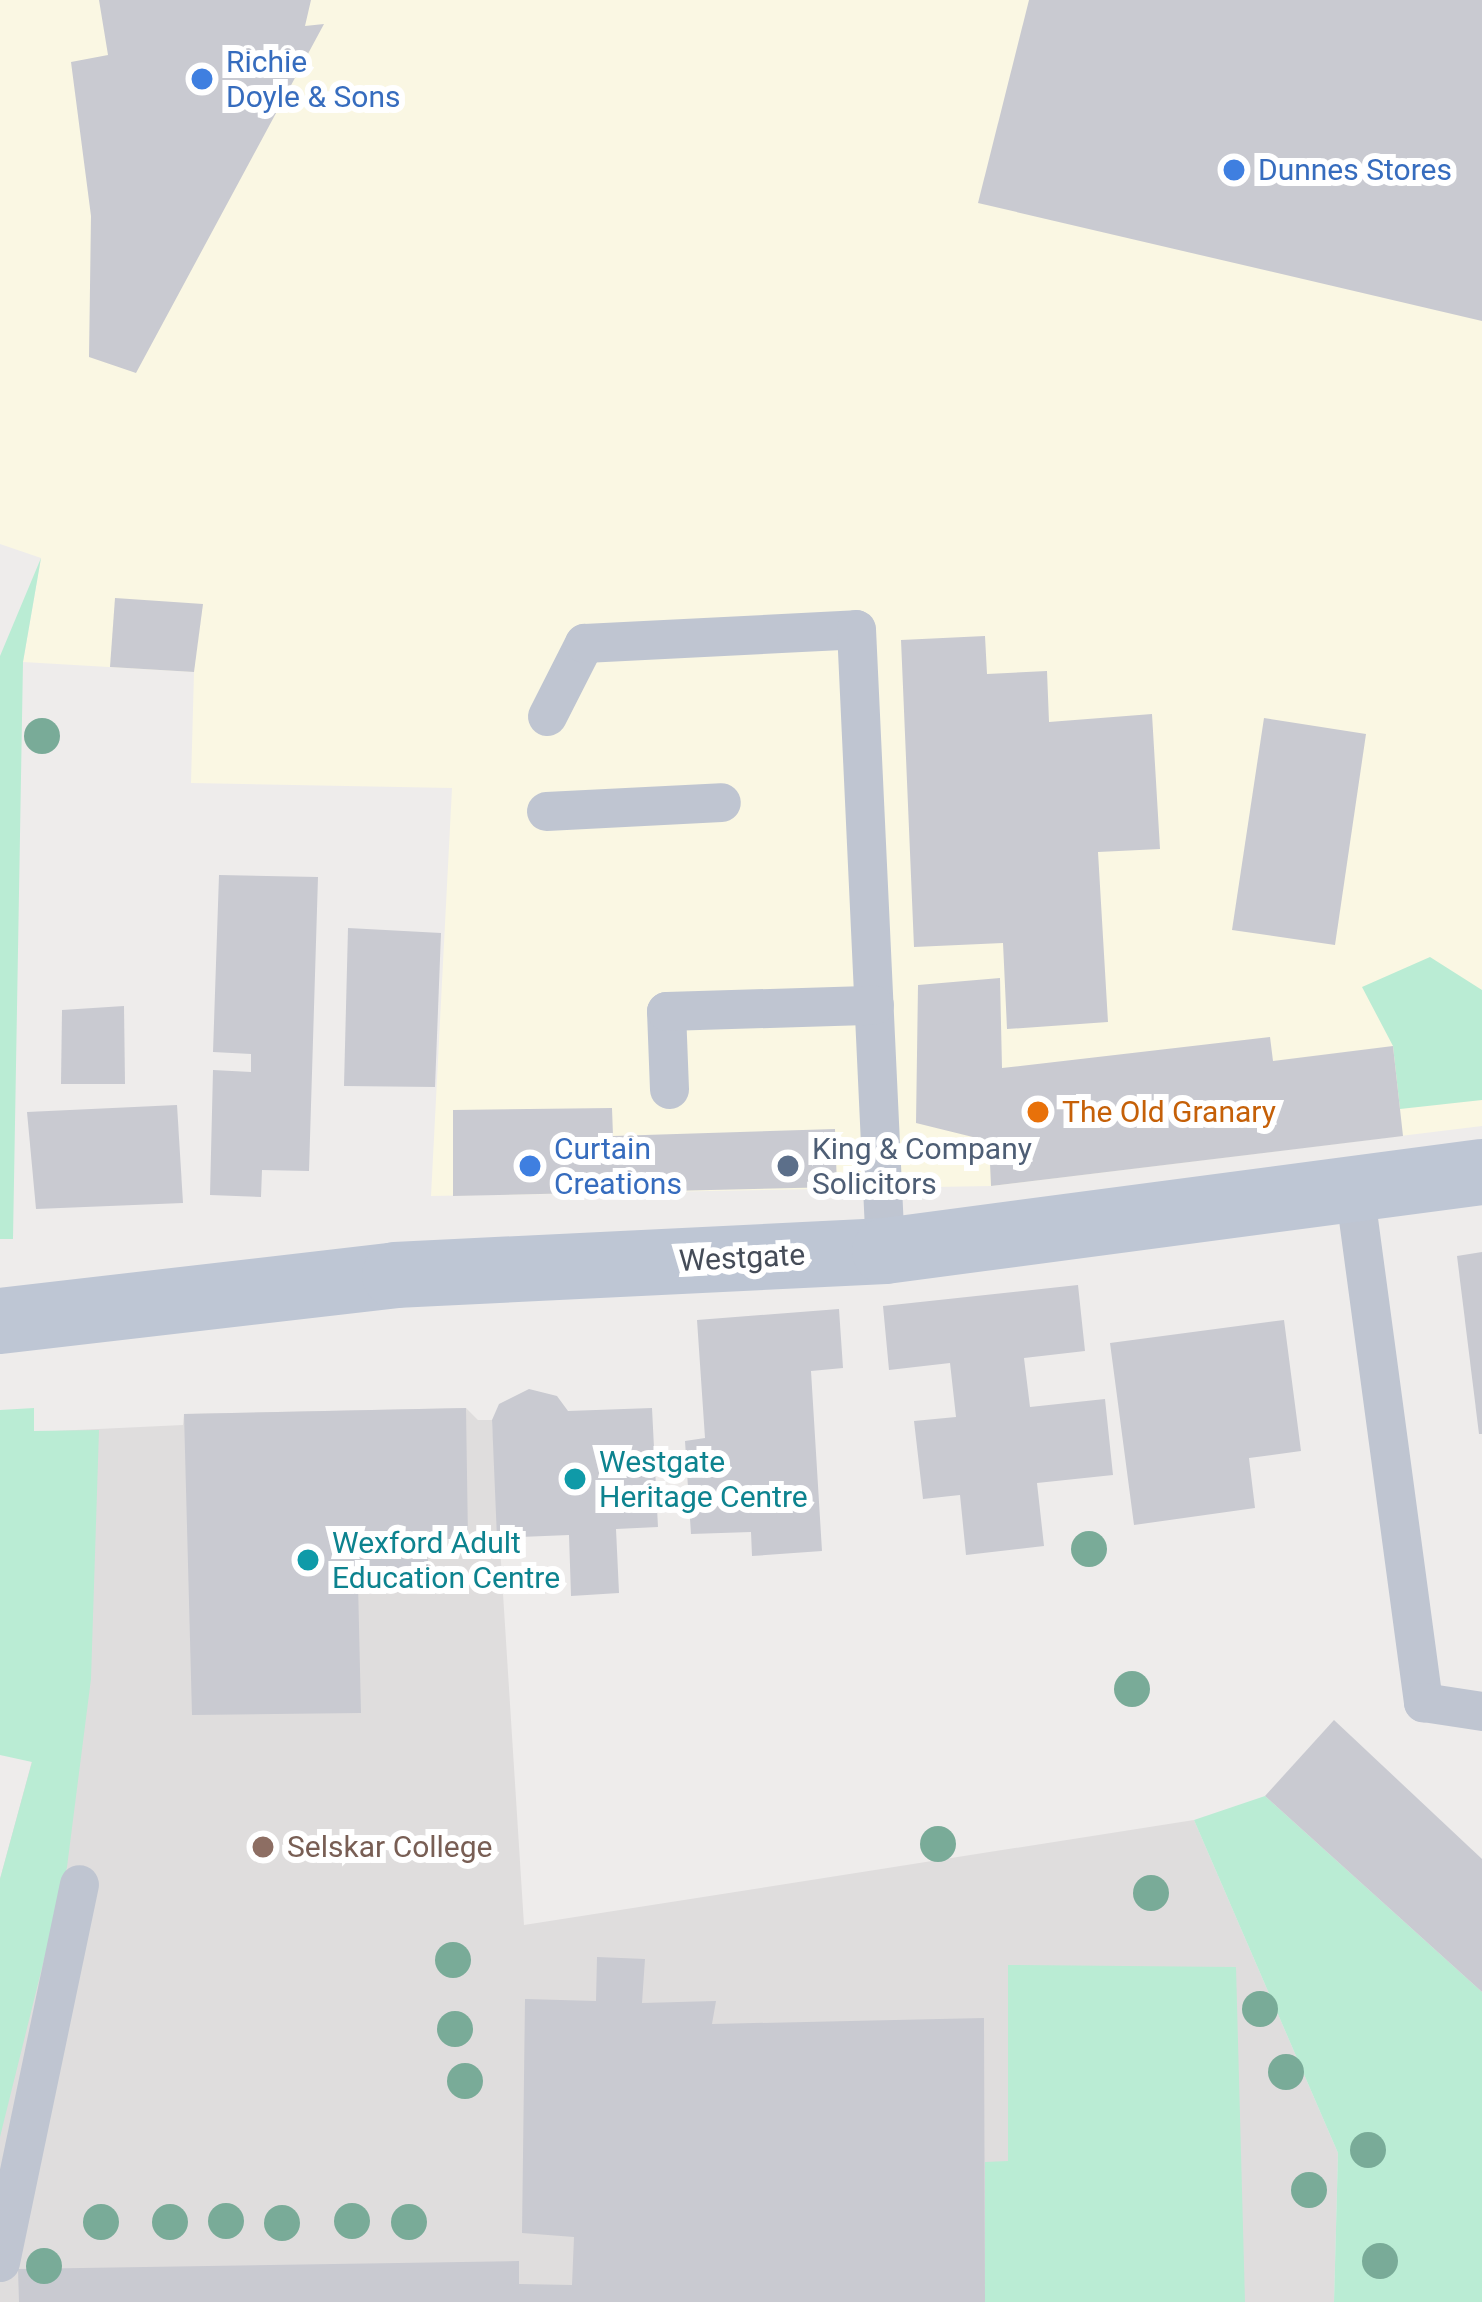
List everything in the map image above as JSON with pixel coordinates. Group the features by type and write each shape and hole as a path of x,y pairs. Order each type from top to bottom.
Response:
{"main road":[{"name":"Westgate","path":"0,1321 394,1275 885,1250 1482,1172"}],"lane":[{"path":"548,716 584,643 856,629 885,1250"},
{"path":"546,811 721,802"},
{"path":"669,1089 666,1011 874,1005"},
{"path":"1354,1190 1423,1702 1482,1711"},
{"path":"0,2261 79,1884"}],"shaded area":[{"path":"0,0 1482,0 1482,1126 991,1186 431,1196 452,788 191,783 194,672 23,662 41,558 0,544"},
{"name":"Selskar College","path":"466,1408 478,1420 492,1420 524,1925 1194,1820 1338,2153 1334,2302 0,2302 0,1879 32,1761 34,1432 183,1425 184,1414"}],"green space":[{"path":"41,558 23,662 13,1239 0,1239 0,656"},
{"path":"1430,957 1482,990 1482,1100 1400,1109 1393,1046 1362,987"},
{"path":"34,1408 34,1431 99,1430 91,1679 67,1867 0,2137 0,1879 32,1762 0,1755 0,1410"},
{"path":"1265,1796 1482,1992 1482,2302 1334,2302 1338,2153 1194,1820"},
{"path":"1008,1965 1236,1967 1245,2302 985,2302 985,2162 1008,2161"}],"building":[{"path":"99,0 311,0 305,26 324,24 136,373 89,357 91,216 71,62 108,55"},
{"name":"Dunnes Stores","path":"1029,0 1482,0 1482,321 978,203"},
{"path":"115,598 203,604 194,672 110,667"},
{"path":"985,636 987,674 1047,671 1049,722 1152,714 1160,849 1098,852 1108,1022 1007,1029 1003,943 914,947 901,640"},
{"path":"1264,718 1366,734 1335,945 1232,930"},
{"path":"219,875 318,877 309,1171 262,1170 261,1197 210,1195 213,1070 251,1072 251,1054 213,1052"},
{"path":"348,928 441,933 435,1087 344,1086"},
{"path":"1000,978 1002,1068 1270,1037 1273,1061 1393,1046 1403,1136 991,1186 989,1141 916,1123 918,985"},
{"path":"124,1006 125,1084 61,1084 62,1010"},
{"path":"177,1105 183,1203 36,1209 27,1112"},
{"path":"612,1108 613,1136 835,1129 837,1187 453,1196 453,1110"},
{"path":"1482,1252 1482,1434 1479,1434 1457,1256"},
{"path":"1078,1285 1085,1351 1024,1358 1030,1407 1105,1399 1113,1475 1037,1483 1044,1546 966,1555 960,1495 923,1499 914,1421 956,1417 950,1363 889,1370 883,1306"},
{"path":"839,1309 843,1368 811,1371 822,1551 752,1556 751,1532 691,1534 685,1441 705,1438 697,1320"},
{"path":"1284,1320 1301,1451 1249,1458 1255,1508 1134,1525 1110,1343"},
{"name":"Westgate Heritage Centre","path":"529,1389 557,1396 568,1411 652,1408 658,1527 616,1529 619,1593 571,1596 569,1535 497,1538 492,1420 499,1404"},
{"name":"Wexford Adult Education Centre","path":"466,1408 468,1539 428,1539 428,1581 358,1583 361,1713 192,1715 184,1414"},
{"path":"1334,1720 1482,1859 1482,1992 1265,1796"},
{"path":"597,1957 645,1959 642,2003 716,2001 712,2024 984,2018 985,2302 19,2302 18,2269 519,2261 519,2284 572,2285 574,2237 522,2233 525,1999 596,2001"}],"place":[{"name":"Richie Doyle & Sons","path":"202,79"},
{"name":"Dunnes Stores","path":"1234,170"},
{"name":"The Old Granary","path":"1038,1112"},
{"name":"Curtain Creations","path":"530,1166"},
{"name":"King & Company Solicitors","path":"788,1166"},
{"name":"Westgate Heritage Centre","path":"575,1479"},
{"name":"Wexford Adult Education Centre","path":"308,1560"},
{"name":"Selskar College","path":"263,1847"}]}
